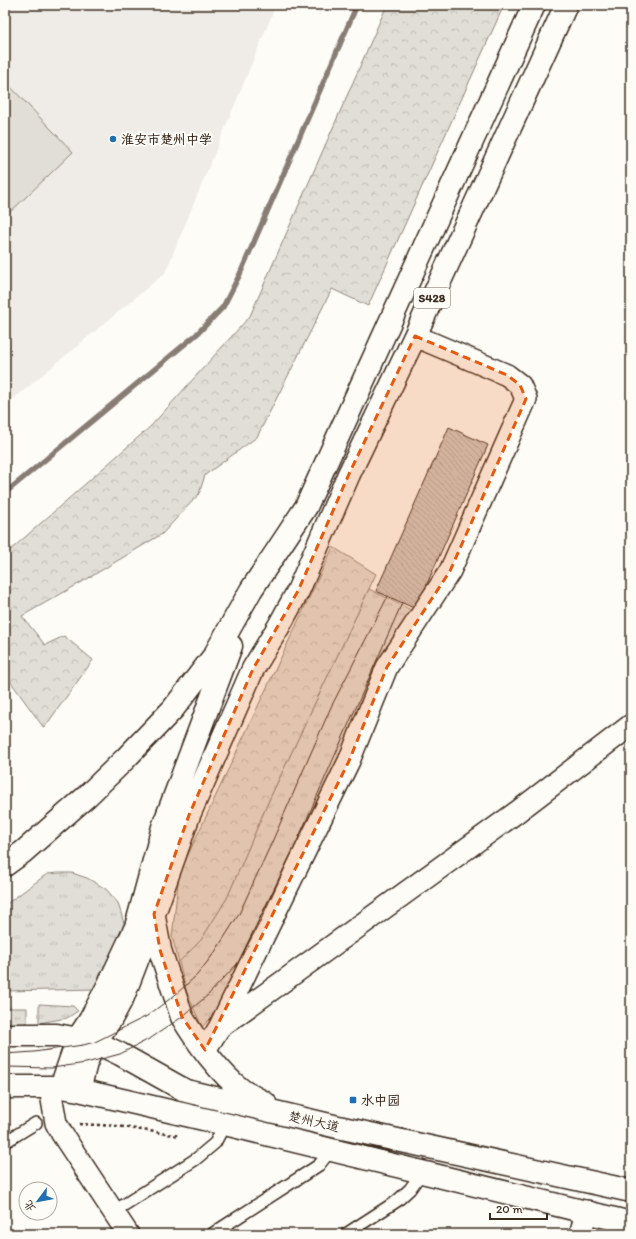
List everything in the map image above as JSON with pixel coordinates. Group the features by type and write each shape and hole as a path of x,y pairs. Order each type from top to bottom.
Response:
{"main road":[{"name":"S428","path":"251,590 306,507 534,5"},
{"name":"S428","path":"154,914 189,815 252,669 279,626 298,591 349,474 415,336 566,5"},
{"path":"446,201 473,209"},
{"path":"5,865 23,852 87,796 174,709 214,656 251,590"},
{"path":"63,1089 136,927 163,827 251,590"},
{"path":"86,1040 111,1019 123,997 154,914"},
{"path":"154,914 160,950 182,1017 220,1069 243,1091 289,1115"},
{"name":"楚州大道","path":"5,1035 58,1035 86,1040 120,1054 186,1091 631,1191"},
{"name":"楚州大道","path":"5,1087 63,1089 225,1124 631,1223"}],"street":[{"path":"205,1050 219,1028 349,761 387,667 450,571 526,399 520,385 507,375 415,336"},
{"path":"219,1028 517,812 631,725"},
{"path":"63,1089 56,1123 128,1234"},
{"path":"580,1234 586,1211"}],"lane":[{"path":"5,1142 36,1123"},
{"path":"113,1212 196,1159 215,1142 225,1124"},
{"path":"212,1234 319,1165 331,1150"},
{"path":"346,1234 397,1201 410,1188 422,1172"}],"highlighted area":[{"path":"415,336 507,375 520,385 526,399 450,571 387,667 349,761 205,1050 182,1017 160,950 154,914 189,815 253,669 298,591 349,474"}],"shaded area":[{"name":"淮安市楚州中学","path":"5,5 276,5 165,273 5,406"}],"green space":[{"path":"387,5 504,5 368,306 332,289 257,437 205,475 199,494 162,534 22,616 45,645 64,636 93,660 44,728 5,674 5,551 7,553 151,426 250,316"},
{"path":"5,81 73,152 5,217"},
{"path":"333,547 376,574 269,800 227,898 201,940 179,962 172,937 179,874"},
{"path":"369,589 415,612 214,1015 202,1027 187,993 179,962 201,940 227,898 269,800"},
{"path":"72,873 87,878 106,889 118,903 124,923 125,935 97,989 5,991 5,905 47,874"},
{"path":"39,1004 73,1006 78,1011 67,1018 39,1023"},
{"path":"5,1008 27,1008 27,1023 5,1025"}],"building":[{"path":"449,427 488,445 416,609 376,591"}],"waterway":[{"path":"5,493 197,334 223,307 240,274 357,5"}],"tram line":[{"path":"5,1054 34,1052 95,1042 147,1016 175,995 197,975 215,952 239,914 331,707 388,596"},
{"path":"5,1067 52,1068 86,1063 120,1054 151,1038 182,1017 208,995 238,963 258,926 295,846 402,603"}],"place":[{"name":"淮安市楚州中学","path":"113,139"},
{"name":"水中园","path":"353,1100"}]}
